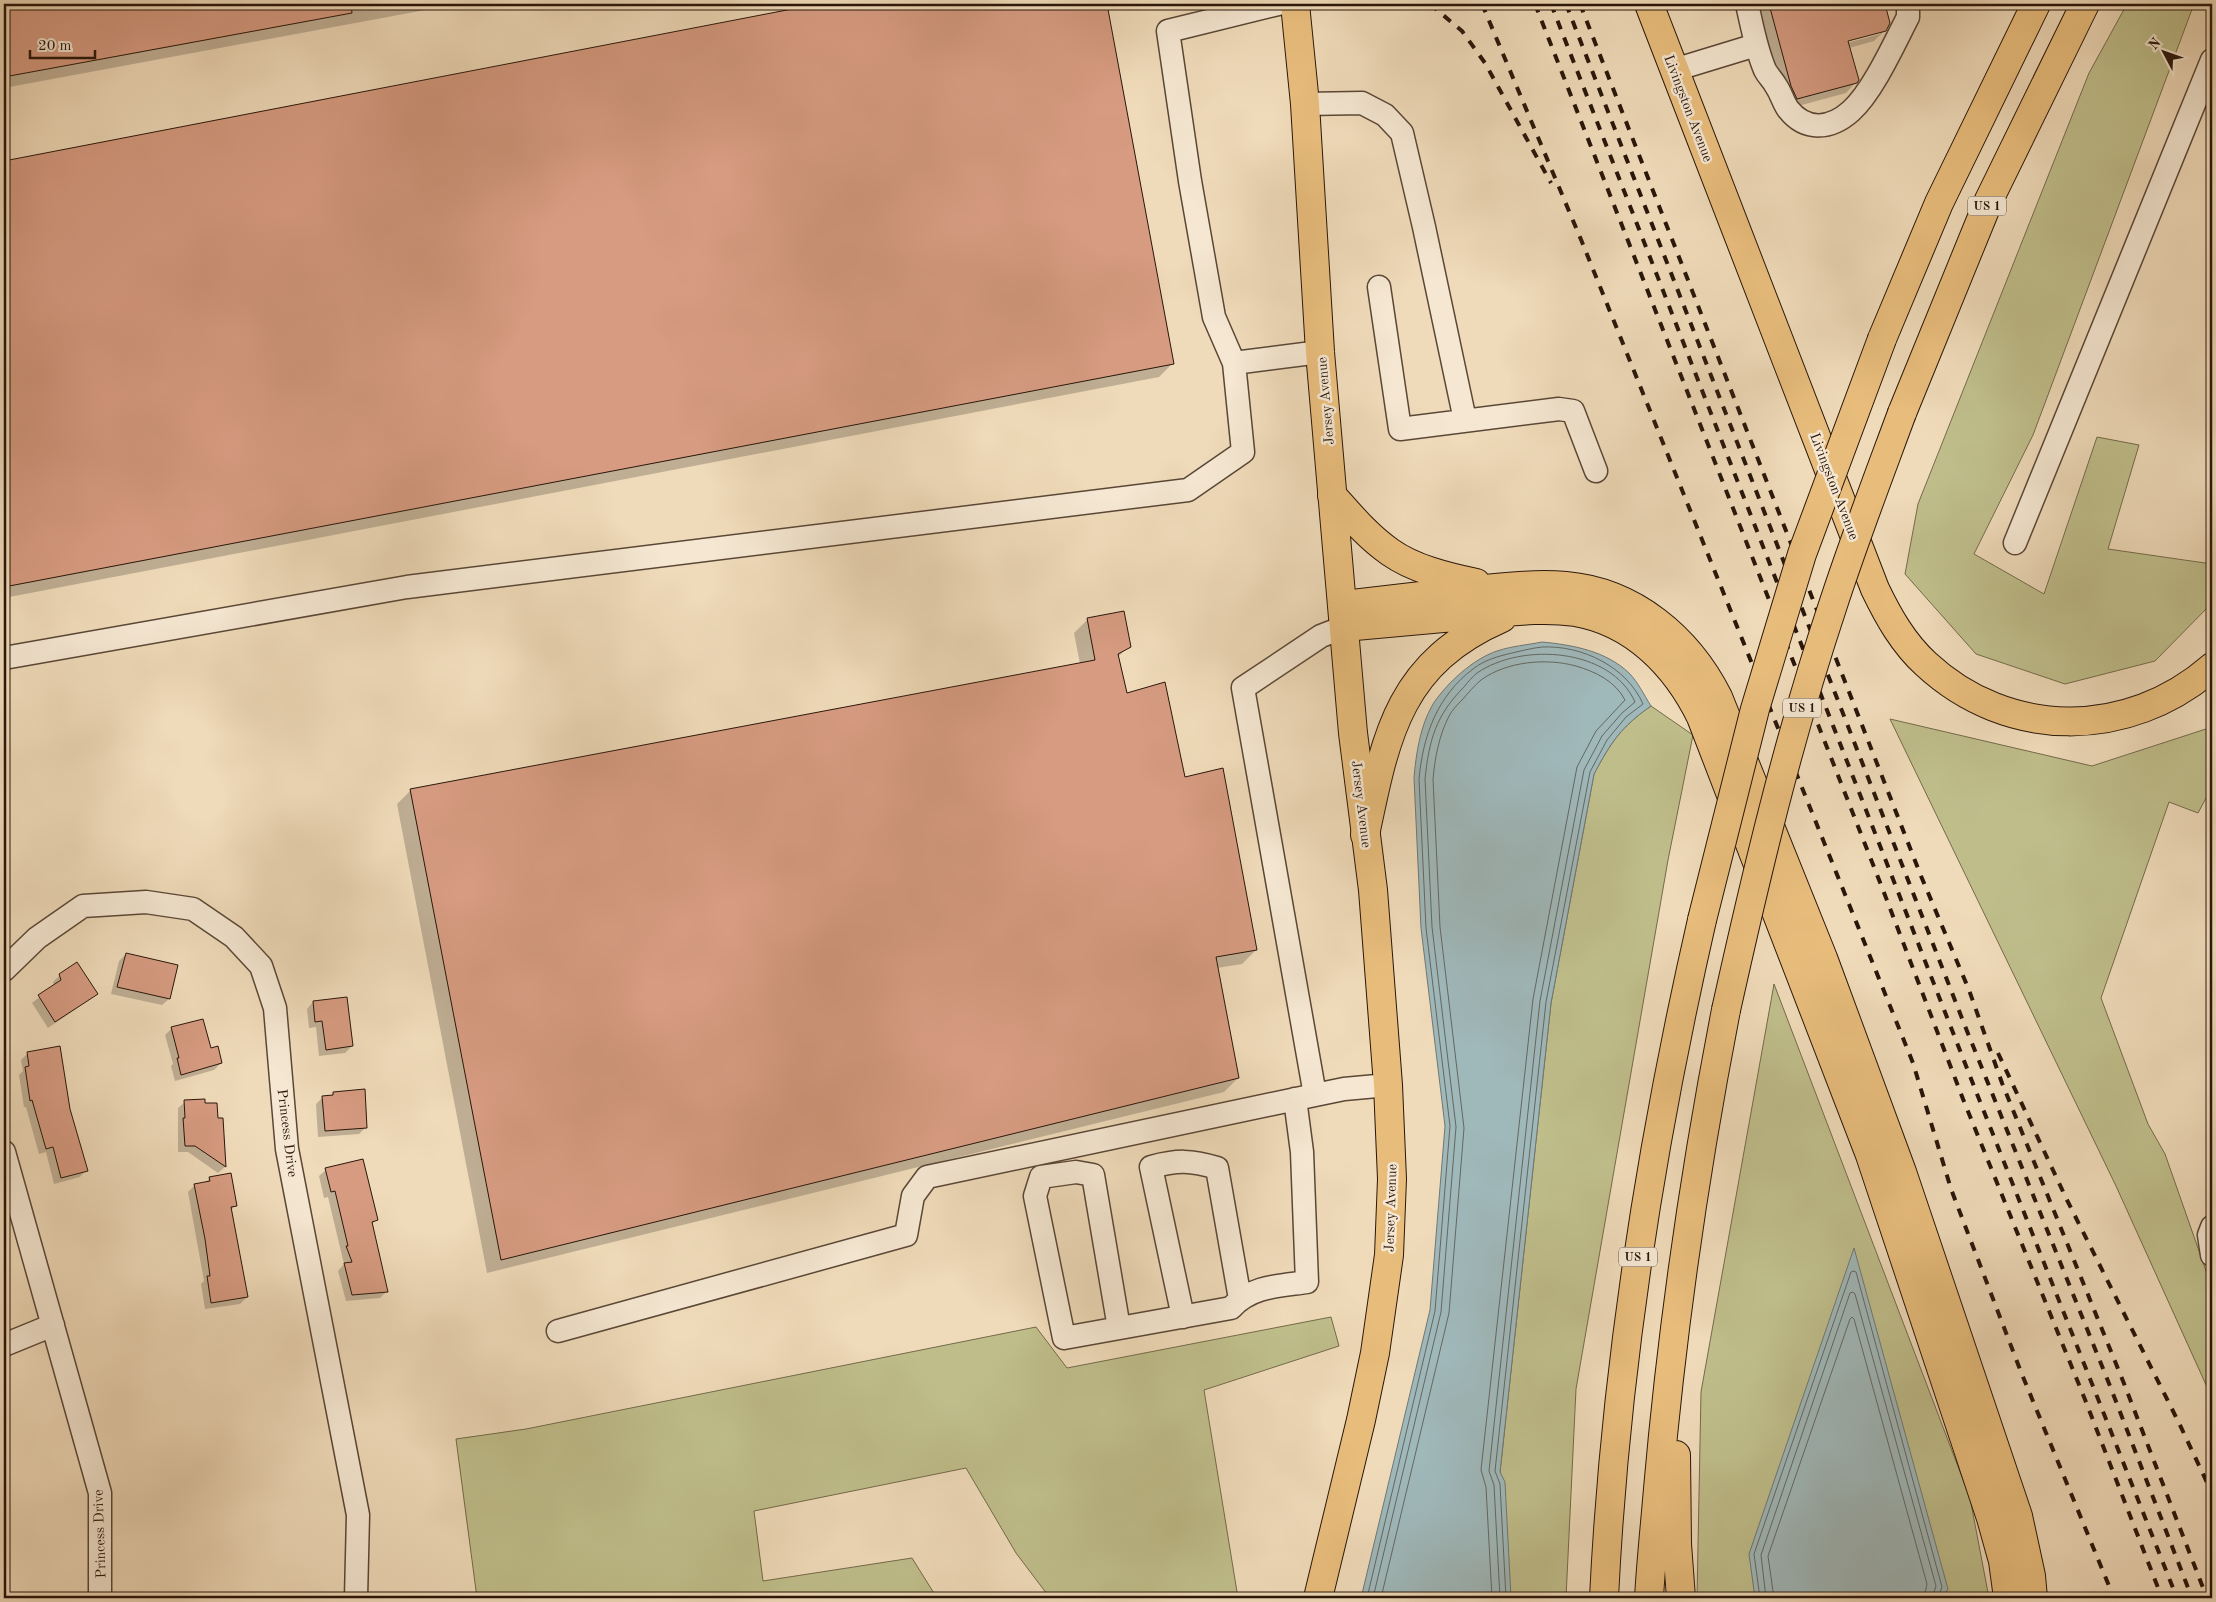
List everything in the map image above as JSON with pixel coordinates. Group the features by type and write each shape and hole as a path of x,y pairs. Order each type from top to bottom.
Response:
{"main road":[{"name":"Jersey Avenue","path":"1295,4 1305,104 1320,352 1332,495 1353,733 1373,890 1388,1085 1392,1208 1385,1290 1367,1394 1318,1598"},
{"name":"Livingston Avenue","path":"1649,4 1875,589 1886,612 1908,645 1924,663 1960,690 2002,710 2050,721 2074,723 2098,720 2142,709 2179,692 2212,667"},
{"name":"US 1","path":"1604,1598 1621,1394 1641,1235 1668,1078 1702,920 1755,709 1797,572 1882,339 1940,203 2036,4"},
{"name":"US 1","path":"1649,1598 1673,1335 1696,1170 1726,1010 1766,837 1810,677 1832,608 1902,413 1989,200 2085,4"},
{"path":"1332,495 1368,534 1398,557 1450,577 1500,588"},
{"path":"1343,616 1500,588 1567,586 1586,589 1622,601 1649,616 1672,634 1695,658 1715,691 1826,967 1902,1172 2018,1516 2031,1576 2033,1598"},
{"path":"1343,616 1557,610 1576,612 1594,617 1629,632 1645,644 1672,670 1694,703 1814,1006 1870,1155 1998,1539 2008,1598"},
{"path":"1365,835 1385,747 1403,704 1413,686 1438,658 1464,638 1517,612"},
{"path":"1673,1335 1677,1544 1681,1598"},
{"path":"1599,1598 1606,1557"}],"street":[{"path":"4,658 407,587 1188,490 1243,452 1234,363 1214,317 1190,181 1168,31 1278,4"},
{"path":"1747,4 1756,45 1766,71 1777,86 1788,109 1800,121 1814,127 1829,126 1850,112 1864,94 1908,17 1908,4"},
{"path":"1674,70 1756,45"},
{"path":"2015,543 2212,60"},
{"path":"1305,104 1362,103 1385,115 1402,134 1424,226 1465,420"},
{"path":"1379,287 1400,429 1559,409 1573,411 1596,471"},
{"path":"1234,363 1320,352"},
{"path":"1119,1328 1093,1176 1076,1172 1041,1177 1036,1196 1064,1338 1231,1308 1240,1299 1263,1288 1307,1282 1302,1152 1305,1097 1243,688 1321,636 1343,616"},
{"name":"Princess Drive","path":"4,970 37,938 82,906 146,902 192,909 234,937 260,966 275,1008 287,1149 358,1515 356,1598"},
{"path":"558,1331 906,1235 913,1196 927,1177 1344,1089 1388,1085"},
{"name":"Princess Drive","path":"4,1152 100,1493 100,1598"},
{"path":"1183,1317 1151,1167 1173,1161 1197,1162 1217,1168 1240,1299"},
{"path":"2212,1227 2209,1235 2212,1255"},
{"path":"4,1345 53,1325"}],"shaded area":[{"path":"2127,4 2194,4 2033,435 1974,554 2044,594 2097,437 2139,445 2108,549 2212,564 2212,603 2155,661 2065,684 1976,654 1905,574 1918,504 2089,73"},
{"path":"1651,706 1693,735 1668,860 1576,1389 1566,1598 1511,1598 1500,1472 1551,1003 1594,774 1624,728"},
{"path":"1890,719 2092,766 2212,727 2212,787 2198,813 2169,802 2101,998 2148,1124 2165,1154 2212,1288 2212,1398 2116,1186"},
{"path":"1774,984 1970,1498 1989,1598 1697,1598 1701,1392"},
{"path":"1331,1317 1339,1346 1204,1390 1238,1598 1050,1598 1016,1553 966,1468 754,1511 763,1581 912,1558 937,1598 477,1598 456,1439 526,1429 1036,1327 1067,1368"}],"water":[{"path":"1542,642 1589,650 1610,659 1629,673 1651,706 1624,728 1594,774 1551,1003 1500,1472 1505,1482 1511,1598 1361,1598 1430,1310 1445,1126 1421,928 1414,778 1417,750 1425,721 1433,704 1461,673 1479,660 1497,651"},
{"path":"1854,1248 1948,1589 1942,1598 1755,1598 1749,1554"}],"building":[{"path":"4,4 351,4 352,13 4,77"},
{"path":"818,4 1107,4 1174,364 4,587 4,161"},
{"path":"1769,4 1885,4 1890,23 1886,31 1848,41 1859,80 1857,83 1797,99 1791,86"},
{"path":"1124,611 1131,647 1118,654 1127,693 1165,682 1185,777 1223,768 1257,950 1216,957 1239,1078 501,1260 410,789 1095,660 1087,618"},
{"path":"126,953 178,965 170,999 117,987"},
{"path":"77,962 98,994 55,1022 38,995 61,980 59,974"},
{"path":"347,997 353,1046 326,1050 322,1021 315,1022 313,1001"},
{"path":"203,1019 211,1048 218,1046 222,1063 181,1075 177,1058 179,1058 171,1027"},
{"path":"60,1046 70,1109 88,1171 61,1178 53,1147 46,1149 32,1100 30,1101 25,1067 29,1066 27,1052"},
{"path":"365,1089 367,1128 325,1131 322,1096 333,1095 333,1092"},
{"path":"205,1099 205,1103 217,1103 218,1118 223,1118 226,1167 195,1146 185,1146 184,1100"},
{"path":"363,1159 378,1220 372,1222 388,1292 352,1295 344,1263 352,1262 346,1246 348,1246 335,1191 331,1192 325,1168"},
{"path":"231,1173 237,1206 231,1207 248,1297 211,1303 207,1276 210,1276 205,1239 194,1184 210,1181 209,1177"}],"railway":[{"path":"1430,4 1462,31 1485,63 1551,183"},
{"path":"1482,4 1582,242 1913,1063 1951,1189 2021,1372 2114,1598"},
{"path":"1535,4 1883,890 1963,1099 2084,1397 2162,1598"},
{"path":"1551,4 1977,1094 2177,1598"},
{"path":"1566,4 1965,1026 2110,1386 2192,1598"},
{"path":"1580,4 1921,876 1969,990 2002,1083 2123,1381 2207,1598"},
{"path":"1998,1053 2067,1200 2212,1493"}]}
